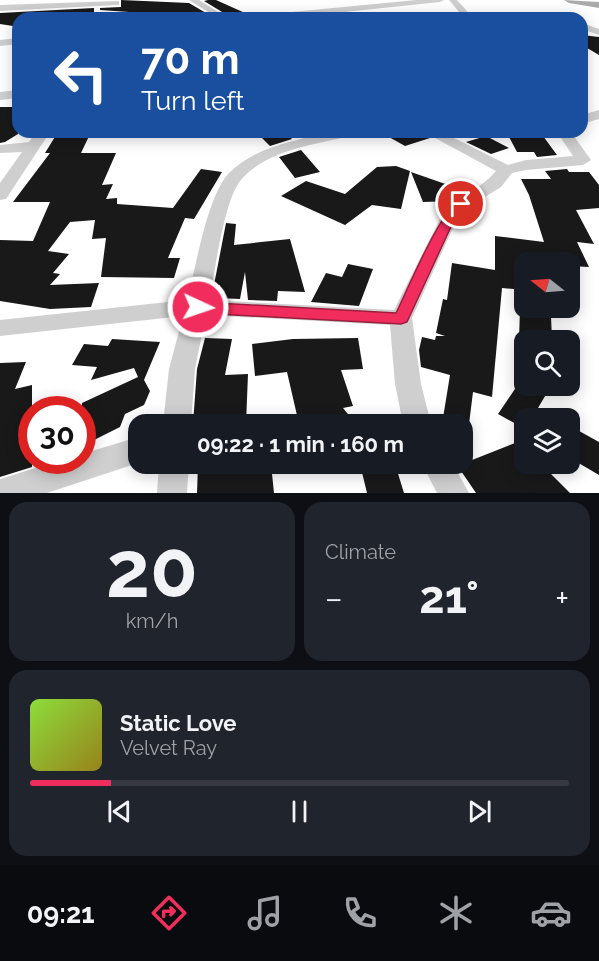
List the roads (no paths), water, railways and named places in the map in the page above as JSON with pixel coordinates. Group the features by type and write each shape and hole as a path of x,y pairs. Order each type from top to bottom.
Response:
{"main road":[{"path":"569,0 599,3"},
{"path":"583,0 599,3"}],"street":[{"path":"50,5 58,0"},
{"path":"193,0 214,12"},
{"path":"321,12 440,0"},
{"path":"453,0 464,12"},
{"path":"0,8 116,3"},
{"path":"0,195 39,138"},
{"path":"178,414 182,369 221,204 233,178 253,162 301,143 323,138"},
{"path":"443,138 506,170"},
{"path":"570,138 593,162"},
{"path":"0,148 34,146"},
{"path":"415,414 408,384 401,318 449,217 461,204 495,183 506,170 526,165 593,162"},
{"path":"0,327 198,307 401,318"},
{"path":"3,493 128,453"},
{"path":"172,493 173,474"},
{"path":"443,474 454,493"}]}
